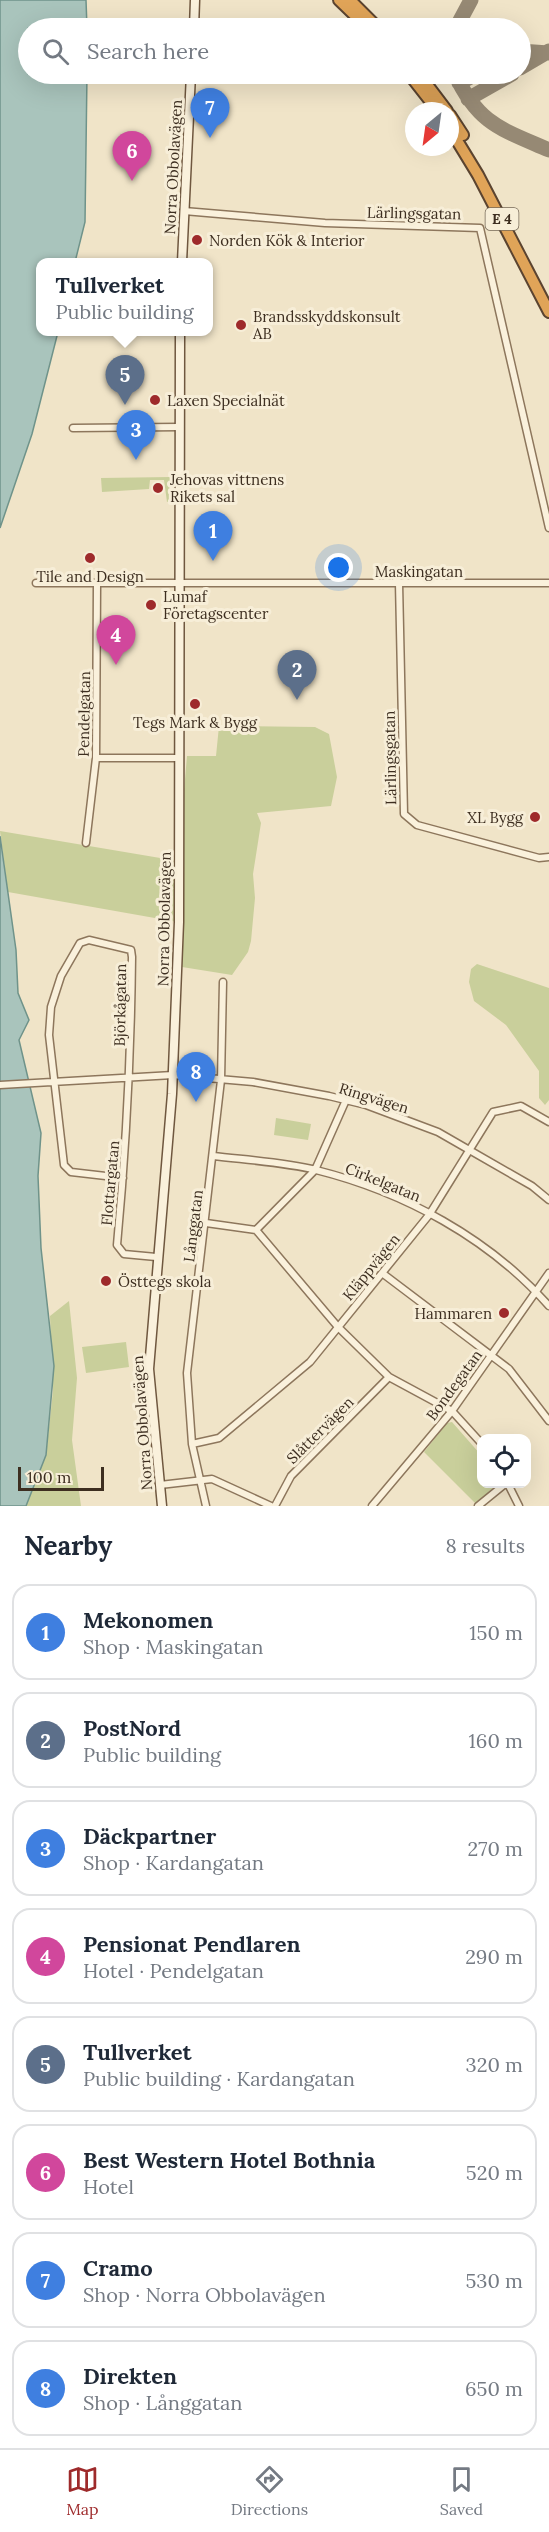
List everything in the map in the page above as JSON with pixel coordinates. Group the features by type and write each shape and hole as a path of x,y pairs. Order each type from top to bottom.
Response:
{"highway":[{"path":"339,0 358,18"},
{"path":"350,0 368,18"},
{"path":"417,84 431,102"},
{"path":"427,84 440,102"},
{"name":"E 4","path":"459,130 481,166 549,297"},
{"name":"E 4","path":"459,143 478,174 549,312"}],"street":[{"path":"194,18 195,0"},
{"name":"Norra Obbolavägen","path":"182,258 190,84"},
{"name":"Lärlingsgatan","path":"184,211 325,223 480,228 549,528"},
{"name":"Norra Obbolavägen","path":"162,1506 148,1368 173,1075 179,922 180,336"},
{"path":"73,428 179,428"},
{"name":"Maskingatan","path":"36,583 549,583"},
{"name":"Lärlingsgatan","path":"399,583 404,814 417,825 538,858 549,857"},
{"name":"Pendelgatan","path":"86,843 96,758 97,584"},
{"path":"96,758 179,758"},
{"name":"Björkågatan","path":"55,1080 49,1035 51,1007 61,976 80,943 89,940 130,950 130,1078"},
{"name":"Långgatan","path":"206,1506 192,1444 187,1373 221,1080 223,982"},
{"name":"Ringvägen","path":"0,1085 55,1080 173,1075 265,1084 345,1100 438,1132 532,1186 549,1200"},
{"name":"Flottargatan","path":"130,1078 118,1248 124,1254 156,1257"},
{"path":"55,1080 66,1169 123,1178"},
{"path":"256,1230 315,1170 345,1100"},
{"name":"Kläppvägen","path":"192,1444 219,1438 310,1362 429,1215 493,1112 521,1106 549,1122"},
{"name":"Cirkelgatan","path":"213,1156 315,1170 375,1189 455,1227 483,1247 549,1306"},
{"path":"206,1223 256,1230 338,1328 389,1377 452,1411 477,1438"},
{"path":"382,1273 492,1354 516,1376 549,1421"},
{"name":"Bondegatan","path":"372,1506 452,1411 549,1273"},
{"name":"Slåttervägen","path":"273,1506 291,1476 389,1377"},
{"path":"160,1485 200,1479 222,1482 273,1506"},
{"path":"478,1506 502,1488"},
{"path":"509,1488 519,1506"}],"green space":[{"path":"170,477 170,502 167,502 164,480 150,480 149,489 102,492 101,478"},
{"path":"219,726 315,727 329,734 337,777 331,806 257,813 261,823 253,874 255,898 251,941 248,952 232,975 182,967 183,923 8,892 0,831 178,861 187,756 216,756"},
{"path":"477,964 549,988 549,1100 545,1105 539,1098 539,1071 506,1025 474,1001 469,982 471,969"},
{"path":"276,1118 311,1124 308,1140 274,1135"},
{"path":"69,1301 77,1378 72,1440 81,1506 26,1506 46,1455 53,1391 50,1316"},
{"path":"126,1342 129,1367 86,1373 82,1347"},
{"path":"452,1422 477,1450 477,1488 493,1488 476,1504 424,1452 447,1423"}],"water":[{"path":"0,0 86,0 87,18 18,18 18,84 87,84 85,222 76,258 36,258 36,336 57,336 32,434 0,528"},
{"path":"0,836 16,950 18,993 29,1020 19,1040 41,1133 38,1176 41,1248 54,1366 46,1455 26,1506 0,1506"}],"taxiway":[{"path":"461,18 471,0"},
{"path":"531,62 549,51"},
{"path":"531,52 549,53"},
{"path":"460,84 473,104 493,123 549,150"},
{"path":"468,99 494,84"}],"place":[{"name":"Cramo","path":"210,138"},
{"name":"Best Western Hotel Bothnia","path":"132,181"},
{"name":"Norden Kök & Interior","path":"197,240"},
{"name":"Brandsskyddskonsult AB","path":"241,325"},
{"name":"Laxen Specialnät","path":"155,400"},
{"name":"Tullverket","path":"125,405"},
{"name":"Däckpartner","path":"136,460"},
{"name":"Jehovas vittnens Rikets sal","path":"158,488"},
{"name":"Tile and Design","path":"90,558"},
{"name":"Mekonomen","path":"213,561"},
{"name":"Lumaf Företagscenter","path":"151,605"},
{"name":"Pensionat Pendlaren","path":"116,665"},
{"name":"PostNord","path":"297,700"},
{"name":"Tegs Mark & Bygg","path":"195,704"},
{"name":"XL Bygg","path":"535,817"},
{"name":"Direkten","path":"196,1102"},
{"name":"Östtegs skola","path":"106,1281"},
{"name":"Hammaren","path":"504,1313"}]}
